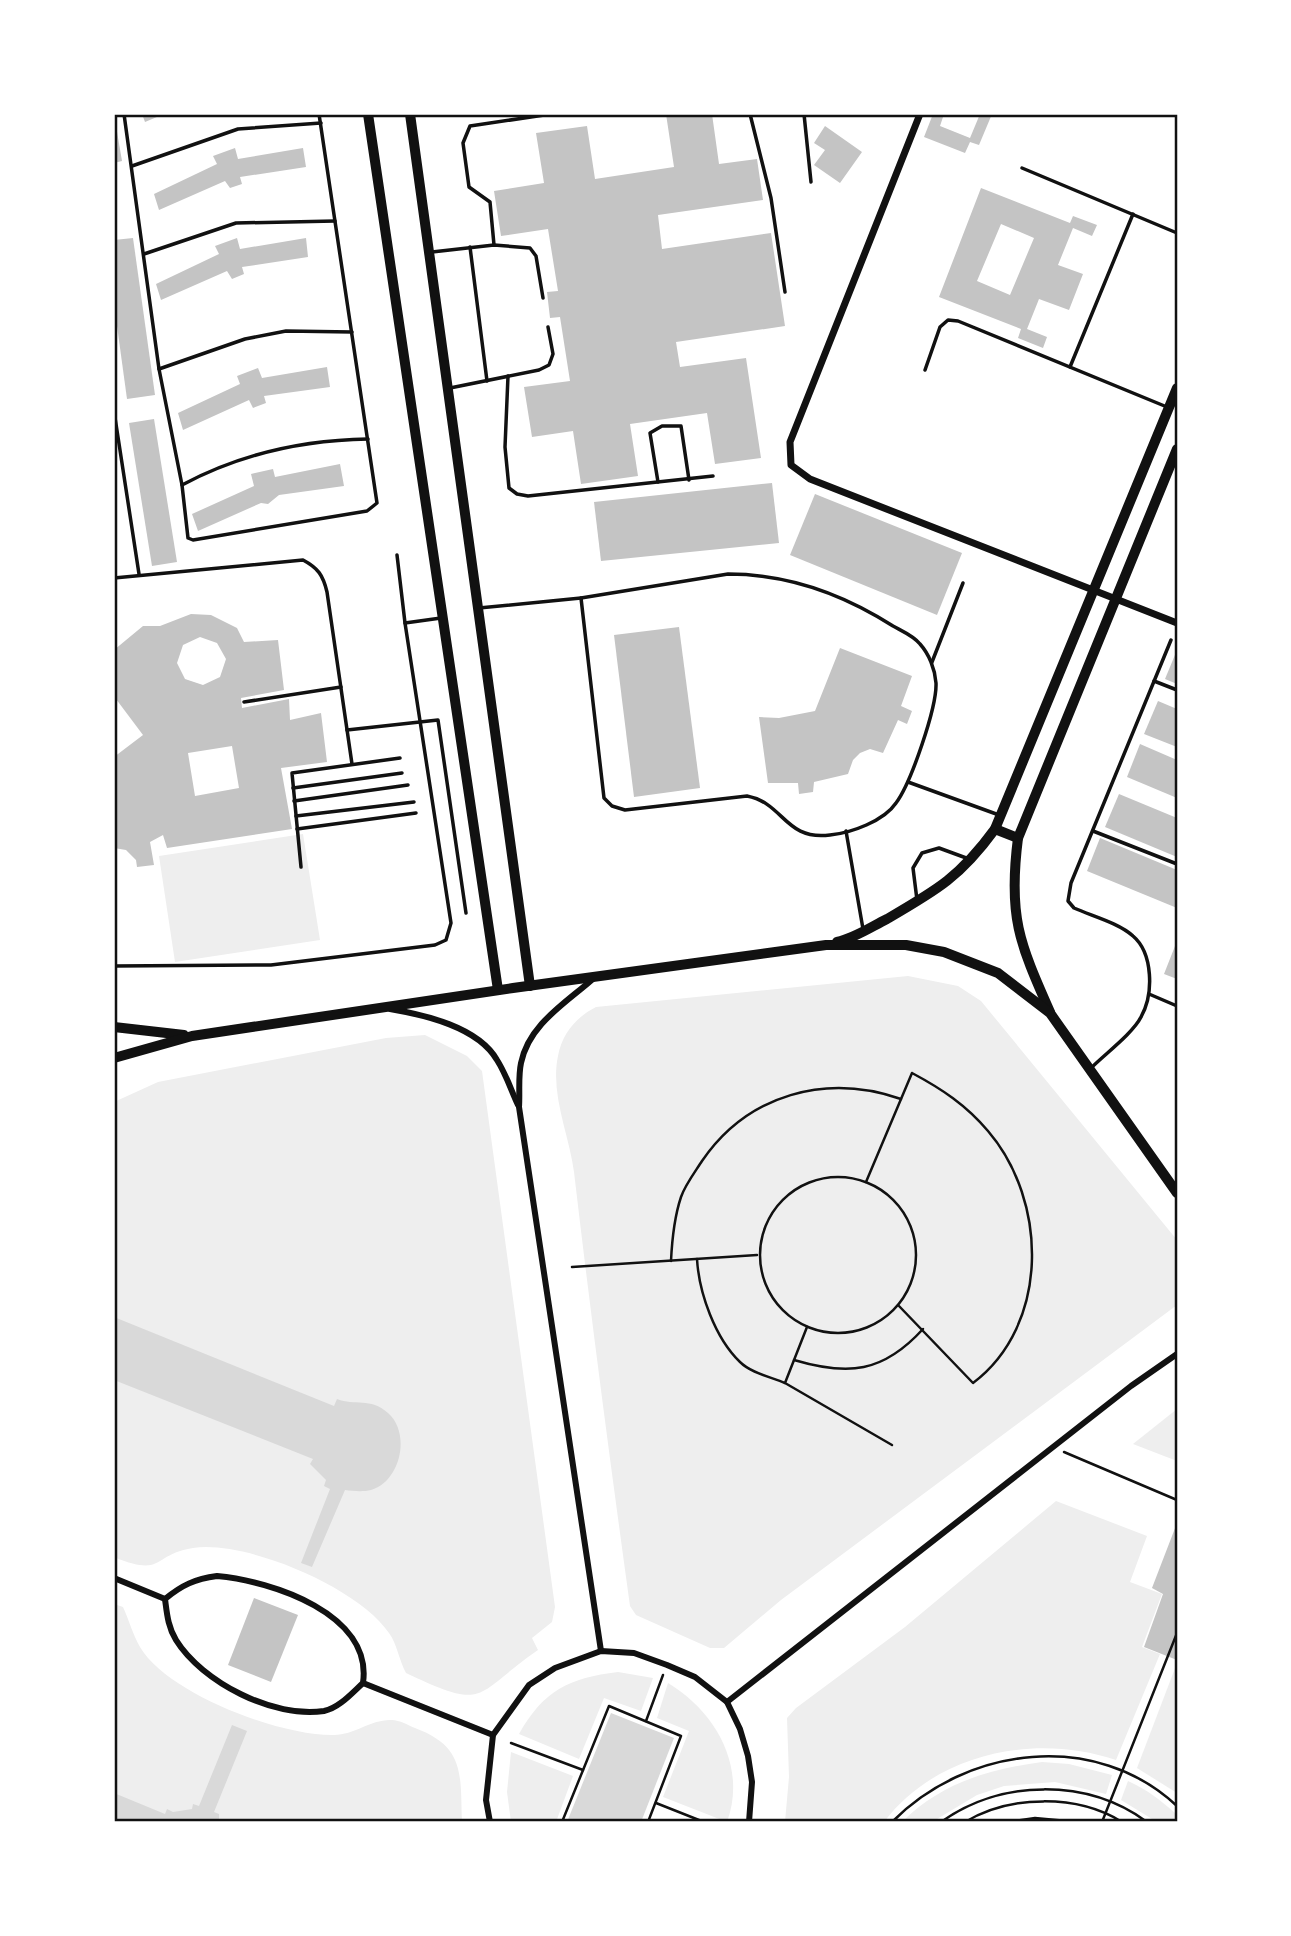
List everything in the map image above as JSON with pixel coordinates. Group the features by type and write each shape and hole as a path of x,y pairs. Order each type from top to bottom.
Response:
{"main road":[{"path":"368,114 498,990"},
{"path":"410,114 530,986"},
{"path":"114,1058 192,1036 498,990 826,945 906,945 944,952 998,973 1050,1013 1177,1193"},
{"path":"114,1027 192,1036"}],"street":[{"path":"920,114 790,442 791,465 810,479 1177,623"},
{"path":"826,945 848,940 952,880 972,860 995,828 1177,388"},
{"path":"1050,1013 1020,944 1013,893 1018,838 1177,449"},
{"path":"995,828 1018,838"},
{"path":"595,977 548,1016 529,1040 521,1063 519,1107 601,1651"},
{"path":"382,1008 415,1013 474,1037 496,1057 519,1107"},
{"path":"727,1702 1131,1386 1177,1354"},
{"path":"217,1576 239,1578 284,1591 340,1624 362,1653 365,1669 363,1683 327,1711 302,1711 280,1707 237,1691 208,1675 189,1657 168,1625 164,1599 180,1586 199,1578 217,1576"},
{"path":"114,1578 164,1599"},
{"path":"490,1822 486,1800 493,1735 529,1685 555,1668 601,1651 634,1653 667,1664 695,1677 727,1702 740,1729 748,1756 752,1782 749,1822"},
{"path":"363,1683 493,1735"}],"lane":[{"path":"124,114 159,369 183,485 185,530 188,538 193,540 367,511 377,503 319,114"},
{"path":"494,245 490,202 469,187 463,142 470,126 551,114"},
{"path":"750,114 771,198 785,292"},
{"path":"804,114 811,182"},
{"path":"132,166 237,129 321,123"},
{"path":"1022,167 1177,233"},
{"path":"1070,368 1133,214"},
{"path":"144,254 236,223 335,221"},
{"path":"430,252 494,245 530,248 536,256 543,298"},
{"path":"470,247 487,381"},
{"path":"925,370 940,327 948,320 958,321 1169,408"},
{"path":"446,389 540,370 549,365 554,354 548,327"},
{"path":"159,369 245,339 286,331 352,332"},
{"path":"508,376 505,447 509,488 517,494 528,496 713,476"},
{"path":"114,411 139,574"},
{"path":"658,482 650,433 662,426 681,426 688,480"},
{"path":"183,485 263,452 296,444 368,439"},
{"path":"114,966 271,965 435,945 446,940 451,923 405,624 397,555"},
{"path":"114,578 303,560 315,566 322,575 327,592 352,764"},
{"path":"477,608 581,598 728,574 762,574 805,584 877,616 919,642 932,663 936,681 935,701 908,782 895,805 879,818 829,836 802,832 785,823 774,807 763,799 747,796 625,810 612,806 604,798 581,598"},
{"path":"932,663 963,583"},
{"path":"405,624 443,618"},
{"path":"1090,1069 1141,1018 1149,994 1145,948 1131,933 1074,908 1068,901 1072,883 1171,640"},
{"path":"1154,681 1177,690"},
{"path":"244,702 341,687"},
{"path":"347,730 438,720 466,914"},
{"path":"301,867 292,773 400,758"},
{"path":"293,788 402,773"},
{"path":"908,782 1001,816"},
{"path":"295,801 408,785"},
{"path":"296,816 414,802"},
{"path":"297,829 416,813"},
{"path":"846,831 863,932"},
{"path":"1093,831 1177,864"},
{"path":"918,902 913,869 922,853 939,848 972,860"},
{"path":"1149,994 1177,1006"}],"path":[{"path":"866,1182 912,1073 957,1099 990,1133 1027,1200 1031,1264 1028,1298 1016,1333 986,1373 973,1383 899,1306"},
{"path":"671,1261 682,1194 715,1142 738,1121 788,1094 813,1089 849,1087 901,1099"},
{"path":"845,1177 866,1182 894,1200 904,1213 916,1244 914,1277 899,1306 882,1320 863,1329 842,1334 807,1327 784,1312 770,1296 762,1276 759,1255 762,1234 771,1214 785,1197 802,1185 823,1178 845,1177"},
{"path":"572,1266 759,1255"},
{"path":"697,1259 702,1296 718,1329 740,1363 785,1383 892,1446"},
{"path":"785,1383 807,1327"},
{"path":"794,1360 843,1371 856,1368 892,1357 924,1329"},
{"path":"1054,1448 1177,1500"},
{"path":"1102,1822 1177,1633"},
{"path":"646,1721 663,1675"},
{"path":"562,1822 609,1706 681,1736 648,1822"},
{"path":"511,1743 583,1770"},
{"path":"892,1822 917,1799 972,1769 1034,1756 1084,1759 1122,1771 1177,1806"},
{"path":"941,1822 984,1799 1024,1790 1075,1791 1110,1802 1147,1822"},
{"path":"656,1803 704,1822"},
{"path":"965,1822 993,1809 1016,1803 1065,1803 1105,1814 1122,1822"},
{"path":"1007,1822 1035,1818 1078,1822"}],"shaded area":[{"path":"303,834 320,940 175,962 159,856"},
{"path":"908,976 958,986 981,1001 1177,1240 1177,1305 781,1600 724,1648 710,1648 636,1615 630,1606 574,1172 556,1085 560,1048 571,1027 596,1007"},
{"path":"425,1035 467,1056 482,1071 555,1607 552,1622 532,1638 538,1650 489,1687 467,1695 452,1692 406,1673 392,1637 374,1616 328,1584 300,1571 242,1552 216,1548 180,1551 151,1565 130,1563 114,1557 114,1102 158,1082 386,1038"},
{"path":"114,1317 334,1406 337,1399 369,1403 381,1408 395,1422 399,1432 401,1444 396,1467 390,1477 371,1490 345,1490 312,1567 301,1563 330,1489 324,1486 326,1480 310,1464 313,1459 114,1380"},
{"path":"1177,1409 1177,1461 1133,1444"},
{"path":"1056,1501 1147,1536 1130,1582 1162,1594 1142,1647 1160,1654 1116,1760 1053,1748 1021,1749 960,1765 931,1779 906,1798 884,1822 785,1822 789,1777 787,1718 796,1708 905,1627"},
{"path":"114,1604 123,1607 135,1638 154,1664 199,1696 227,1709 256,1720 311,1733 348,1733 376,1722 393,1720 432,1736 444,1744 457,1764 462,1822 114,1822"},
{"path":"1177,1663 1177,1793 1137,1768"},
{"path":"618,1672 653,1678 641,1711 604,1698 579,1759 519,1734 538,1707 560,1689 585,1678"},
{"path":"668,1683 700,1709 723,1743 730,1761 733,1781 727,1822 663,1797 689,1731 657,1718"},
{"path":"611,1713 674,1738 641,1822 567,1822"},
{"path":"232,1725 247,1731 214,1812 219,1814 219,1822 114,1822 114,1793 165,1814 167,1809 173,1812 192,1809 193,1804 199,1806"},
{"path":"511,1752 573,1776 556,1822 511,1822 507,1792"},
{"path":"1042,1762 1069,1764 1112,1775 1106,1794 1055,1782 1004,1786 977,1795 932,1822 902,1822 933,1797 967,1780 1003,1769"},
{"path":"1128,1781 1166,1805 1177,1815 1177,1822 1157,1822 1121,1800"}],"building":[{"path":"114,114 122,161 114,163"},
{"path":"142,114 164,114 145,122"},
{"path":"666,114 712,114 719,164 757,159 763,200 658,215 662,249 771,233 785,326 676,342 680,367 746,358 761,458 715,464 707,413 630,424 638,476 581,484 573,431 532,437 524,387 570,381 560,317 550,318 547,292 558,291 548,229 501,236 494,191 544,183 536,133 587,126 595,179 674,167"},
{"path":"933,114 944,114 940,126 970,138 980,114 992,114 979,145 970,142 965,153 924,137"},
{"path":"825,126 862,152 840,183 814,165 825,150 814,143"},
{"path":"235,148 238,159 303,148 306,167 240,177 242,184 230,188 225,181 159,210 154,194 217,164 213,156"},
{"path":"981,188 1070,223 1073,216 1097,225 1092,236 1073,228 1058,265 1083,274 1069,310 1039,299 1027,329 1047,337 1043,348 1018,338 1021,329 939,297","holes":["1001,224 1034,238 1010,295 977,281"]},
{"path":"133,238 155,395 127,399 114,304 114,240"},
{"path":"237,238 240,249 306,238 308,257 242,267 244,274 232,279 227,271 161,300 156,284 219,254 215,246"},
{"path":"327,367 330,387 264,396 266,403 253,408 249,400 183,430 178,413 240,384 237,376 258,368 262,378"},
{"path":"154,419 177,562 152,566 129,423"},
{"path":"340,464 344,486 279,495 268,504 261,503 198,531 192,514 254,486 251,474 273,469 275,477"},
{"path":"772,483 779,543 601,561 594,502"},
{"path":"815,494 962,553 937,615 790,555"},
{"path":"191,614 211,615 237,628 244,642 278,640 284,690 241,698 242,708 289,699 290,720 321,713 327,762 281,768 292,829 167,848 163,835 150,842 154,865 137,867 136,860 126,850 114,848 114,757 143,735 116,699 114,701 114,650 143,626 160,626","holes":["200,637 217,643 226,659 220,677 203,685 185,679 177,663 183,645","232,746 239,788 195,796 188,753"]},
{"path":"679,627 700,788 634,797 614,635"},
{"path":"840,648 912,676 901,706 912,711 907,724 898,720 883,753 870,749 860,753 853,760 848,774 814,782 813,792 799,794 798,783 768,783 759,717 779,718 815,711"},
{"path":"1177,650 1177,684 1165,679"},
{"path":"1158,701 1177,709 1177,747 1144,734"},
{"path":"1140,744 1177,760 1177,798 1127,777"},
{"path":"1119,794 1177,818 1177,857 1105,827"},
{"path":"1100,838 1177,870 1177,908 1087,871"},
{"path":"1177,941 1177,979 1164,974"},
{"path":"1177,1523 1177,1660 1144,1647 1163,1594 1152,1588"},
{"path":"254,1598 298,1615 271,1682 228,1665"}]}
